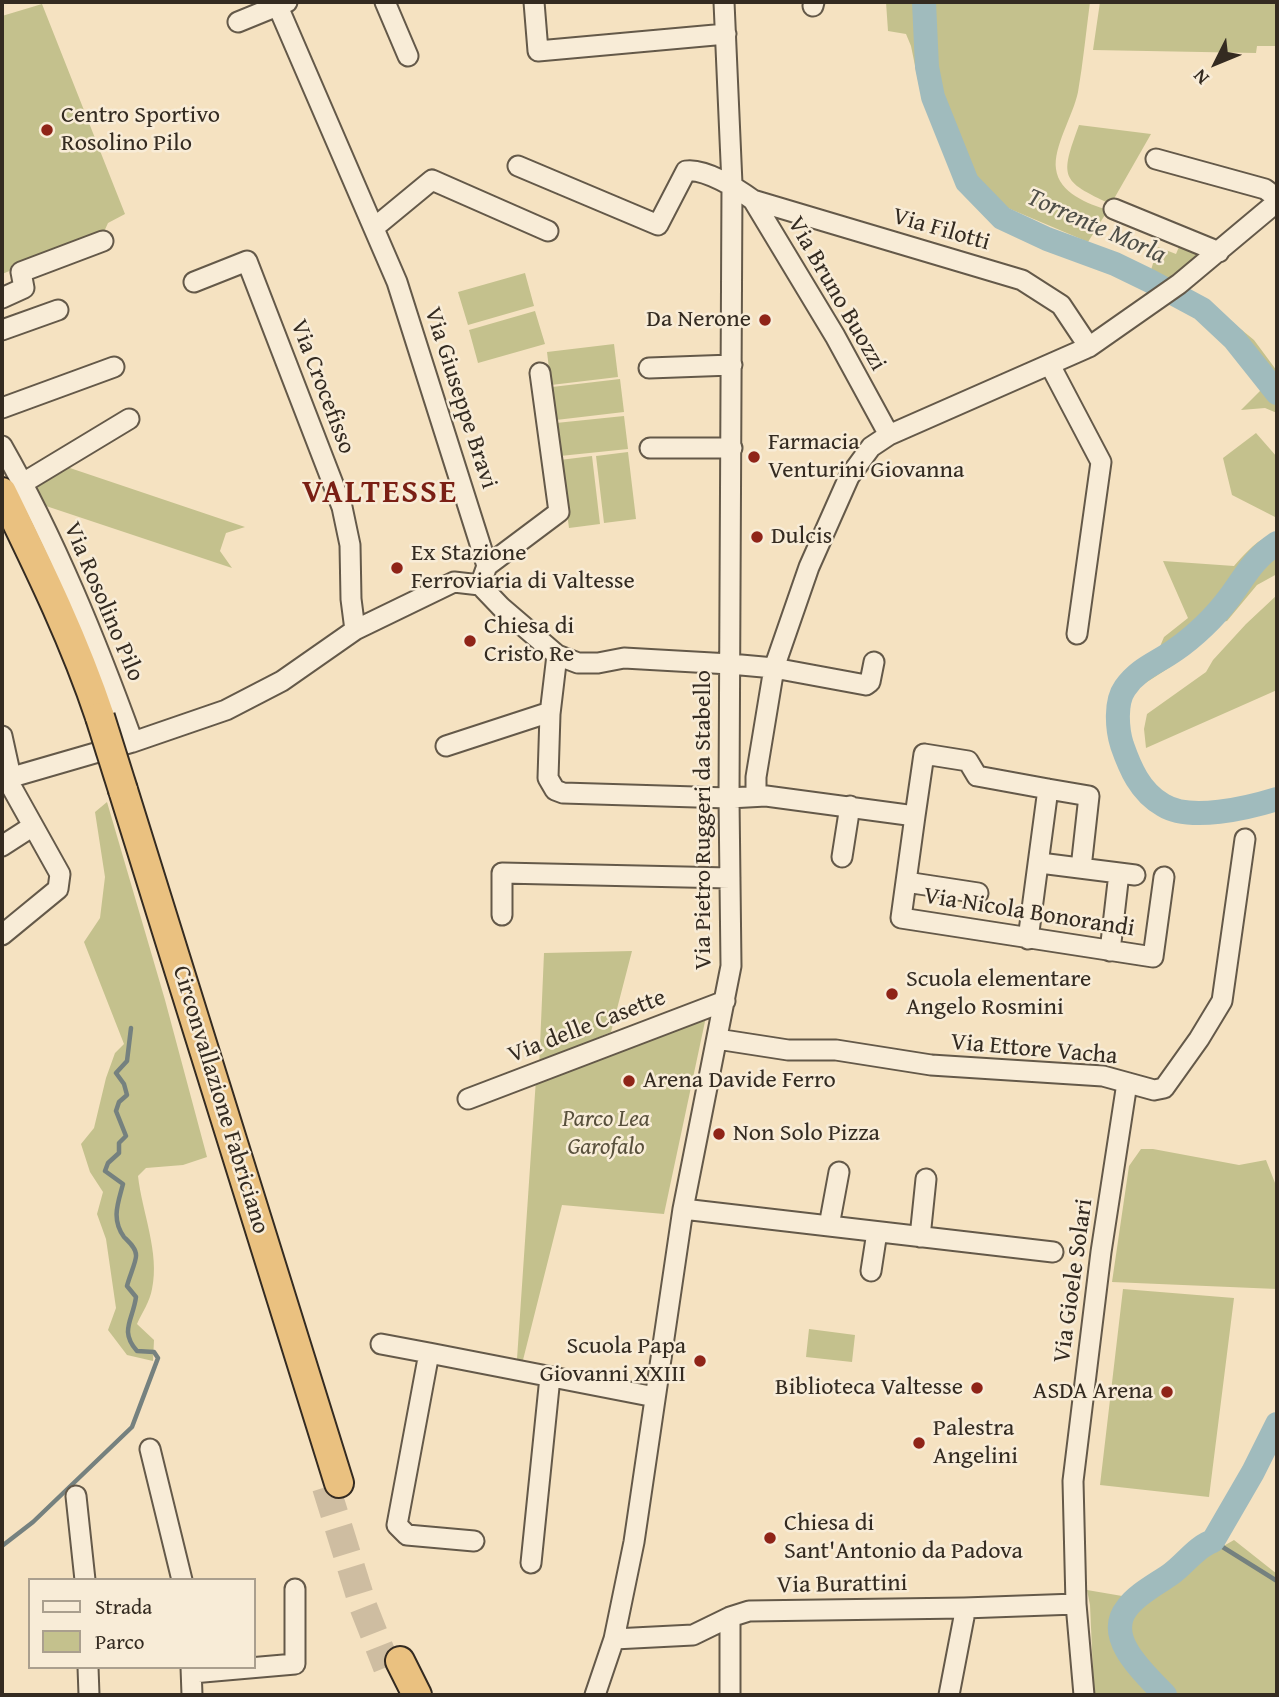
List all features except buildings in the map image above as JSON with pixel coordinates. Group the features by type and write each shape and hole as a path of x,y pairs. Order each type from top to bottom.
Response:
{"highway":[{"path":"13,488 84,669 94,720"},
{"path":"2,521 94,720"},
{"name":"Circonvallazione Fabriciano","path":"94,720 333,1485"},
{"path":"400,1695 393,1664 417,1695"}],"street":[{"path":"385,2 408,56"},
{"path":"534,2 538,51 726,34"},
{"name":"Via Pietro Ruggeri da Stabello","path":"595,1695 614,1639 634,1542 683,1209 730,967 732,184 724,2"},
{"path":"238,22 280,3"},
{"name":"Via Giuseppe Bravi","path":"280,3 329,120 341,156 375,227 397,282 487,566"},
{"path":"756,786 774,668 809,567 849,477 871,447 889,435 1088,347 1179,284 1277,200 1265,189 1156,159"},
{"name":"Via Bruno Buozzi","path":"518,166 619,200 658,225 686,171 694,170 732,184 753,200 835,336 889,435"},
{"path":"375,227 432,180 548,231"},
{"name":"Via Filotti","path":"753,200 1022,280 1061,305 1088,347"},
{"path":"1114,209 1219,252"},
{"path":"2,298 24,288 21,272 103,242"},
{"name":"Via Crocefisso","path":"194,282 247,261 342,506 350,545 351,599 355,630"},
{"path":"2,330 58,310"},
{"path":"649,368 732,365"},
{"path":"1050,365 1101,462 1077,634"},
{"path":"2,408 114,367"},
{"path":"480,584 487,566 559,512 540,373"},
{"path":"13,488 129,419"},
{"name":"Via Rosolino Pilo","path":"2,446 13,488 82,609 133,741"},
{"path":"650,448 732,448"},
{"path":"7,779 226,710 282,681 355,630 454,583 480,584 501,607 557,655 578,663 598,663 624,658 730,664 774,668 866,685 870,682 874,662"},
{"path":"557,655 548,778 555,790 563,793 756,786 850,806 915,816"},
{"path":"446,746 551,714"},
{"path":"2,736 7,779 60,874 58,889 2,935"},
{"path":"978,893 906,882 924,754 968,761 977,776 1089,796 1081,868"},
{"path":"1028,939 1048,789"},
{"path":"842,857 850,806"},
{"path":"2,846 33,826"},
{"name":"Via Ettore Vacha","path":"717,1039 788,1050 836,1050 931,1065 1103,1076 1154,1090 1168,1084 1222,1000 1245,839"},
{"path":"1040,863 1127,874 1110,951"},
{"path":"502,915 502,873 730,878"},
{"name":"Via Nicola Bonorandi","path":"906,882 901,918 1153,957 1164,877"},
{"name":"Via delle Casette","path":"467,1100 725,1001"},
{"name":"Via Gioele Solari","path":"1084,1695 1076,1604 1073,1481 1101,1252 1126,1083"},
{"path":"829,1226 839,1172"},
{"path":"920,1237 926,1179"},
{"path":"683,1209 1053,1252"},
{"path":"871,1271 877,1232"},
{"path":"381,1344 655,1397"},
{"path":"429,1353 397,1525 407,1535 474,1541"},
{"path":"531,1563 550,1377"},
{"path":"150,1449 182,1578"},
{"path":"76,1496 85,1578"},
{"path":"256,1666 295,1664 295,1589"},
{"name":"Via Burattini","path":"614,1639 693,1635 749,1611 1076,1604"},
{"path":"949,1695 964,1608"},
{"path":"730,1617 730,1695"},
{"path":"88,1669 89,1695"},
{"path":"191,1670 192,1695"}],"green space":[{"path":"886,2 1090,2 1078,92 1056,160 1058,177 1068,191 1084,201 1108,210 1088,242 1003,206 972,174 948,118 938,136 919,85 906,34 888,31"},
{"path":"1100,2 1277,2 1277,46 1257,46 1256,53 1093,50"},
{"name":"Centro Sportivo Rosolino Pilo","path":"42,4 125,214 108,223 103,234 2,274 2,16"},
{"path":"1079,125 1151,134 1111,204 1073,183 1069,175 1069,156"},
{"path":"1181,242 1202,253 1168,278 1151,270 1158,247 1176,254"},
{"path":"525,273 534,306 468,325 458,292"},
{"path":"535,311 545,344 478,363 469,330"},
{"path":"1220,312 1254,340 1277,371 1277,413 1265,408 1241,410 1262,389 1223,336 1210,328"},
{"path":"614,344 618,377 551,385 547,352"},
{"path":"620,379 624,412 556,420 552,387"},
{"path":"624,416 628,449 560,456 556,423"},
{"path":"1256,433 1277,457 1277,518 1232,495 1223,458"},
{"path":"628,452 636,519 604,523 596,456"},
{"path":"592,456 600,524 569,528 560,460"},
{"path":"64,466 245,527 226,533 220,551 232,568 46,506 35,484"},
{"path":"1277,534 1277,574 1257,585 1227,621 1216,623 1192,650 1144,684 1164,637 1188,618 1163,561 1234,566 1258,542"},
{"path":"1277,595 1277,690 1146,748 1144,729 1147,714 1206,672 1213,660 1246,624"},
{"path":"107,802 165,1000 207,1157 183,1165 146,1168 138,1176 152,1247 154,1275 150,1298 137,1324 154,1340 153,1361 127,1355 108,1330 116,1308 106,1239 97,1214 103,1192 90,1172 81,1144 94,1128 106,1078 115,1053 124,1044 84,942 100,918 105,877 95,812"},
{"name":"Parco Lea Garofalo","path":"632,951 611,1032 566,1051 566,1059 539,1069 544,953"},
{"name":"Parco Lea Garofalo","path":"707,1012 664,1214 562,1205 523,1360 517,1359 536,1079"},
{"path":"1141,1149 1239,1165 1266,1160 1277,1188 1277,1289 1112,1282 1129,1166"},
{"name":"ASDA Arena","path":"1123,1289 1234,1298 1209,1497 1100,1485"},
{"path":"809,1329 855,1335 852,1362 806,1357"},
{"path":"1234,1540 1277,1574 1277,1695 1173,1695 1131,1651 1123,1629 1130,1612 1187,1567"},
{"path":"1087,1590 1128,1597 1136,1603 1126,1616 1123,1628 1125,1640 1140,1664 1170,1695 1094,1695"}],"waterway":[{"name":"Torrente Morla","path":"924,2 927,67 933,97 967,182 1002,218 1047,239 1115,264 1202,309 1234,339 1277,393"},
{"name":"Torrente Morla","path":"1277,543 1255,562 1204,626 1182,645 1130,681 1122,694 1118,716 1120,739 1132,771 1148,793 1163,805 1174,810 1203,813 1277,799"},
{"path":"2,1546 33,1522 132,1427 158,1358 154,1352 137,1351 129,1337 136,1297 127,1286 136,1252 118,1224 117,1211 123,1184 105,1171 108,1163 119,1153 119,1143 126,1136 116,1111 119,1102 127,1095 124,1084 116,1073 127,1061 131,1028"},
{"name":"Torrente Morla","path":"1165,1695 1130,1655 1123,1643 1121,1620 1136,1598 1213,1541 1277,1424"},
{"path":"1213,1541 1277,1581"}],"tunnel":[{"path":"326,1487 363,1606 387,1667"}],"place":[{"name":"Centro Sportivo Rosolino Pilo","path":"47,130"},
{"name":"Da Nerone","path":"765,320"},
{"name":"Farmacia Venturini Giovanna","path":"754,457"},
{"name":"Dulcis","path":"757,537"},
{"name":"Ex Stazione Ferroviaria di Valtesse","path":"397,568"},
{"name":"Chiesa di Cristo Re","path":"470,641"},
{"name":"Scuola elementare Angelo Rosmini","path":"892,994"},
{"name":"Arena Davide Ferro","path":"629,1081"},
{"name":"Non Solo Pizza","path":"719,1134"},
{"name":"Scuola Papa Giovanni XXIII","path":"700,1361"},
{"name":"Biblioteca Valtesse","path":"977,1388"},
{"name":"ASDA Arena","path":"1167,1392"},
{"name":"Palestra Angelini","path":"919,1443"},
{"name":"Chiesa di Sant'Antonio da Padova","path":"770,1538"}],"district":[{"name":"VALTESSE","path":"380,494"}]}
